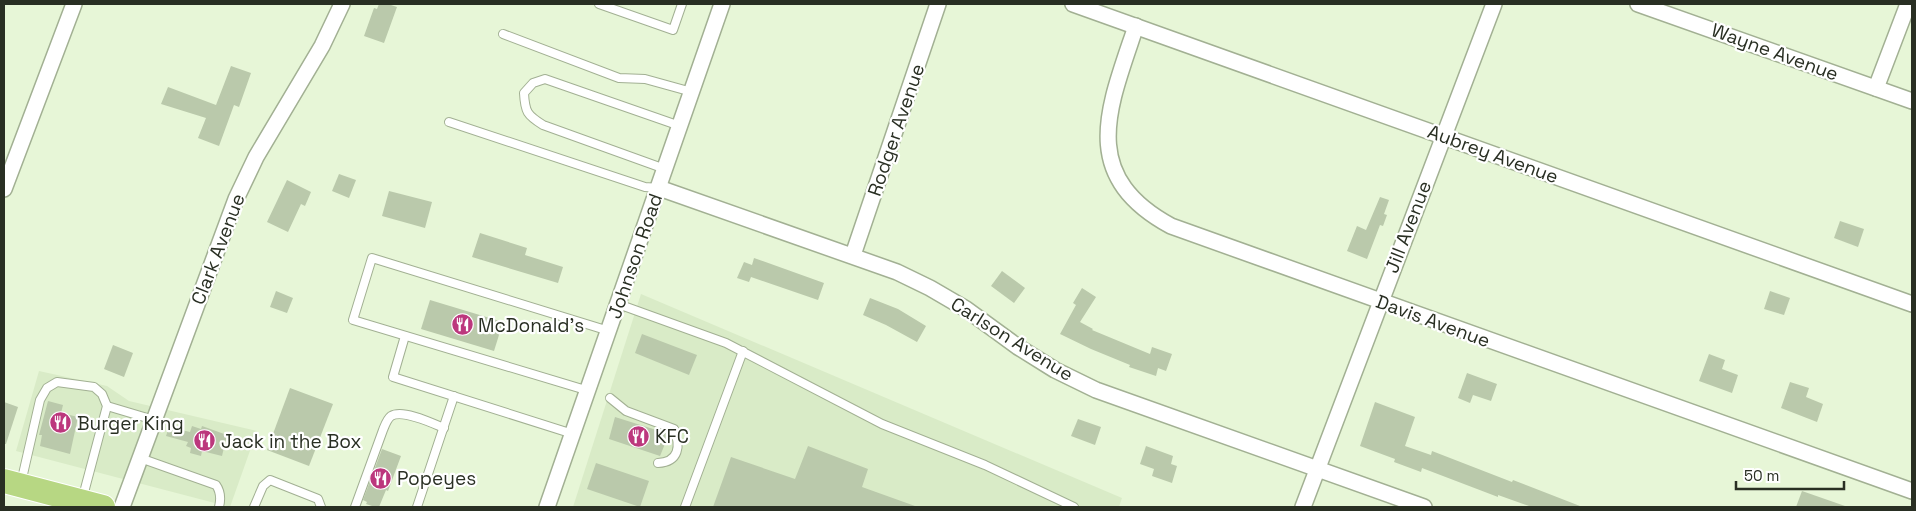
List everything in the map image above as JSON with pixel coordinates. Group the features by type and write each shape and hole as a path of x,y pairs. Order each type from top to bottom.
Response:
{"main road":[{"path":"12,483 92,504"}],"street":[{"path":"4,189 74,4"},
{"name":"Clark Avenue","path":"122,507 236,199 256,156 322,46 342,4"},
{"name":"Johnson Road","path":"547,507 589,391 722,4"},
{"name":"Rodger Avenue","path":"853,255 938,4"},
{"name":"Aubrey Avenue","path":"1073,4 1912,304"},
{"name":"Jill Avenue","path":"1303,507 1494,4"},
{"name":"Wayne Avenue","path":"1638,4 1912,101"},
{"path":"1876,88 1908,4"},
{"name":"Davis Avenue","path":"1136,26 1112,97 1107,125 1108,140 1115,170 1139,206 1152,216 1171,226 1380,302 1912,491"},
{"name":"Carlson Avenue","path":"659,188 897,272 966,309 1018,347 1055,370 1096,390 1424,507"}],"lane":[{"path":"600,4 673,30 682,4"},
{"path":"503,34 619,78 646,79 692,92"},
{"path":"665,169 543,125 531,118 525,109 524,93 533,83 545,79 680,126"},
{"path":"449,122 645,187 659,188"},
{"path":"589,391 353,320 372,258 609,331"},
{"path":"618,304 726,343 882,424 985,465 1074,507"},
{"path":"406,336 393,377 573,434"},
{"path":"685,507 743,352"},
{"path":"12,483 40,400 47,388 57,382 94,387 102,394 107,406 92,504"},
{"path":"417,507 454,396"},
{"path":"610,398 626,411 674,429 678,438 674,457 668,462 658,463"},
{"path":"107,406 154,420"},
{"path":"355,507 387,420 392,416 405,415 444,428"},
{"path":"140,458 216,485 220,490 218,507"},
{"path":"254,507 263,486 270,480 318,499 321,507"}],"shaded area":[{"path":"641,294 1122,498 1119,507 573,507"},
{"path":"39,371 107,386 129,401 257,431 230,507 16,451"}],"building":[{"path":"379,4 397,7 384,43 364,36 374,8 377,9"},
{"path":"231,66 251,73 239,107 234,105 219,146 198,138 206,118 161,104 168,87 216,105"},
{"path":"339,174 356,180 349,198 332,191"},
{"path":"287,180 311,192 305,206 301,204 288,232 267,222"},
{"path":"389,191 432,202 425,228 382,216"},
{"path":"1380,197 1389,200 1384,214 1387,215 1383,226 1380,225 1367,259 1347,251 1357,226 1366,230"},
{"path":"1840,221 1864,229 1858,247 1834,238"},
{"path":"480,233 527,248 525,255 563,267 558,283 472,257"},
{"path":"754,258 824,283 818,300 751,277 749,282 737,278 744,262 752,265"},
{"path":"1002,271 1025,288 1014,303 991,286"},
{"path":"1082,288 1096,297 1080,322 1092,330 1150,354 1152,347 1172,354 1166,371 1158,368 1156,376 1129,367 1130,365 1060,334 1076,305 1073,303"},
{"path":"276,291 293,298 287,313 270,307"},
{"path":"1770,291 1790,298 1784,315 1764,309"},
{"path":"870,298 898,309 926,326 917,342 863,315"},
{"name":"McDonald's","path":"430,300 503,322 494,351 421,329"},
{"path":"642,334 697,355 689,375 635,353"},
{"path":"113,345 133,353 124,377 104,369"},
{"path":"1709,354 1725,360 1722,369 1738,375 1732,393 1699,381"},
{"path":"1467,373 1497,384 1491,401 1473,395 1470,403 1458,398"},
{"path":"1790,382 1809,388 1806,397 1823,404 1817,422 1781,408"},
{"path":"290,388 333,404 309,466 267,450"},
{"name":"Burger King","path":"48,401 63,405 61,413 78,417 70,454 40,446 42,435 39,435"},
{"path":"4,402 18,407 6,444 4,444"},
{"path":"1375,402 1415,417 1405,446 1431,455 1432,451 1512,482 1513,480 1580,507 1532,507 1498,495 1498,497 1422,468 1421,472 1394,462 1395,459 1360,446"},
{"name":"KFC","path":"615,417 669,434 660,456 609,439"},
{"path":"1078,419 1101,427 1095,445 1071,436"},
{"name":"Jack in the Box","path":"192,426 201,429 202,426 227,435 222,456 202,451 201,456 190,453 191,448 186,446 188,442 166,436 169,427 190,432"},
{"path":"808,446 868,469 862,487 915,507 713,507 731,457 795,479"},
{"path":"1146,446 1173,456 1171,464 1177,466 1172,483 1152,476 1154,469 1140,464"},
{"name":"Popeyes","path":"382,449 401,456 388,491 386,490 379,507 375,507 366,504 367,502 363,500"},
{"path":"596,463 649,481 640,507 587,489"},
{"path":"1802,491 1845,506 1845,507 1796,507"}],"place":[{"name":"McDonald's","path":"462,325"},
{"name":"Burger King","path":"61,423"},
{"name":"KFC","path":"639,436"},
{"name":"Jack in the Box","path":"205,441"},
{"name":"Popeyes","path":"381,478"}]}
